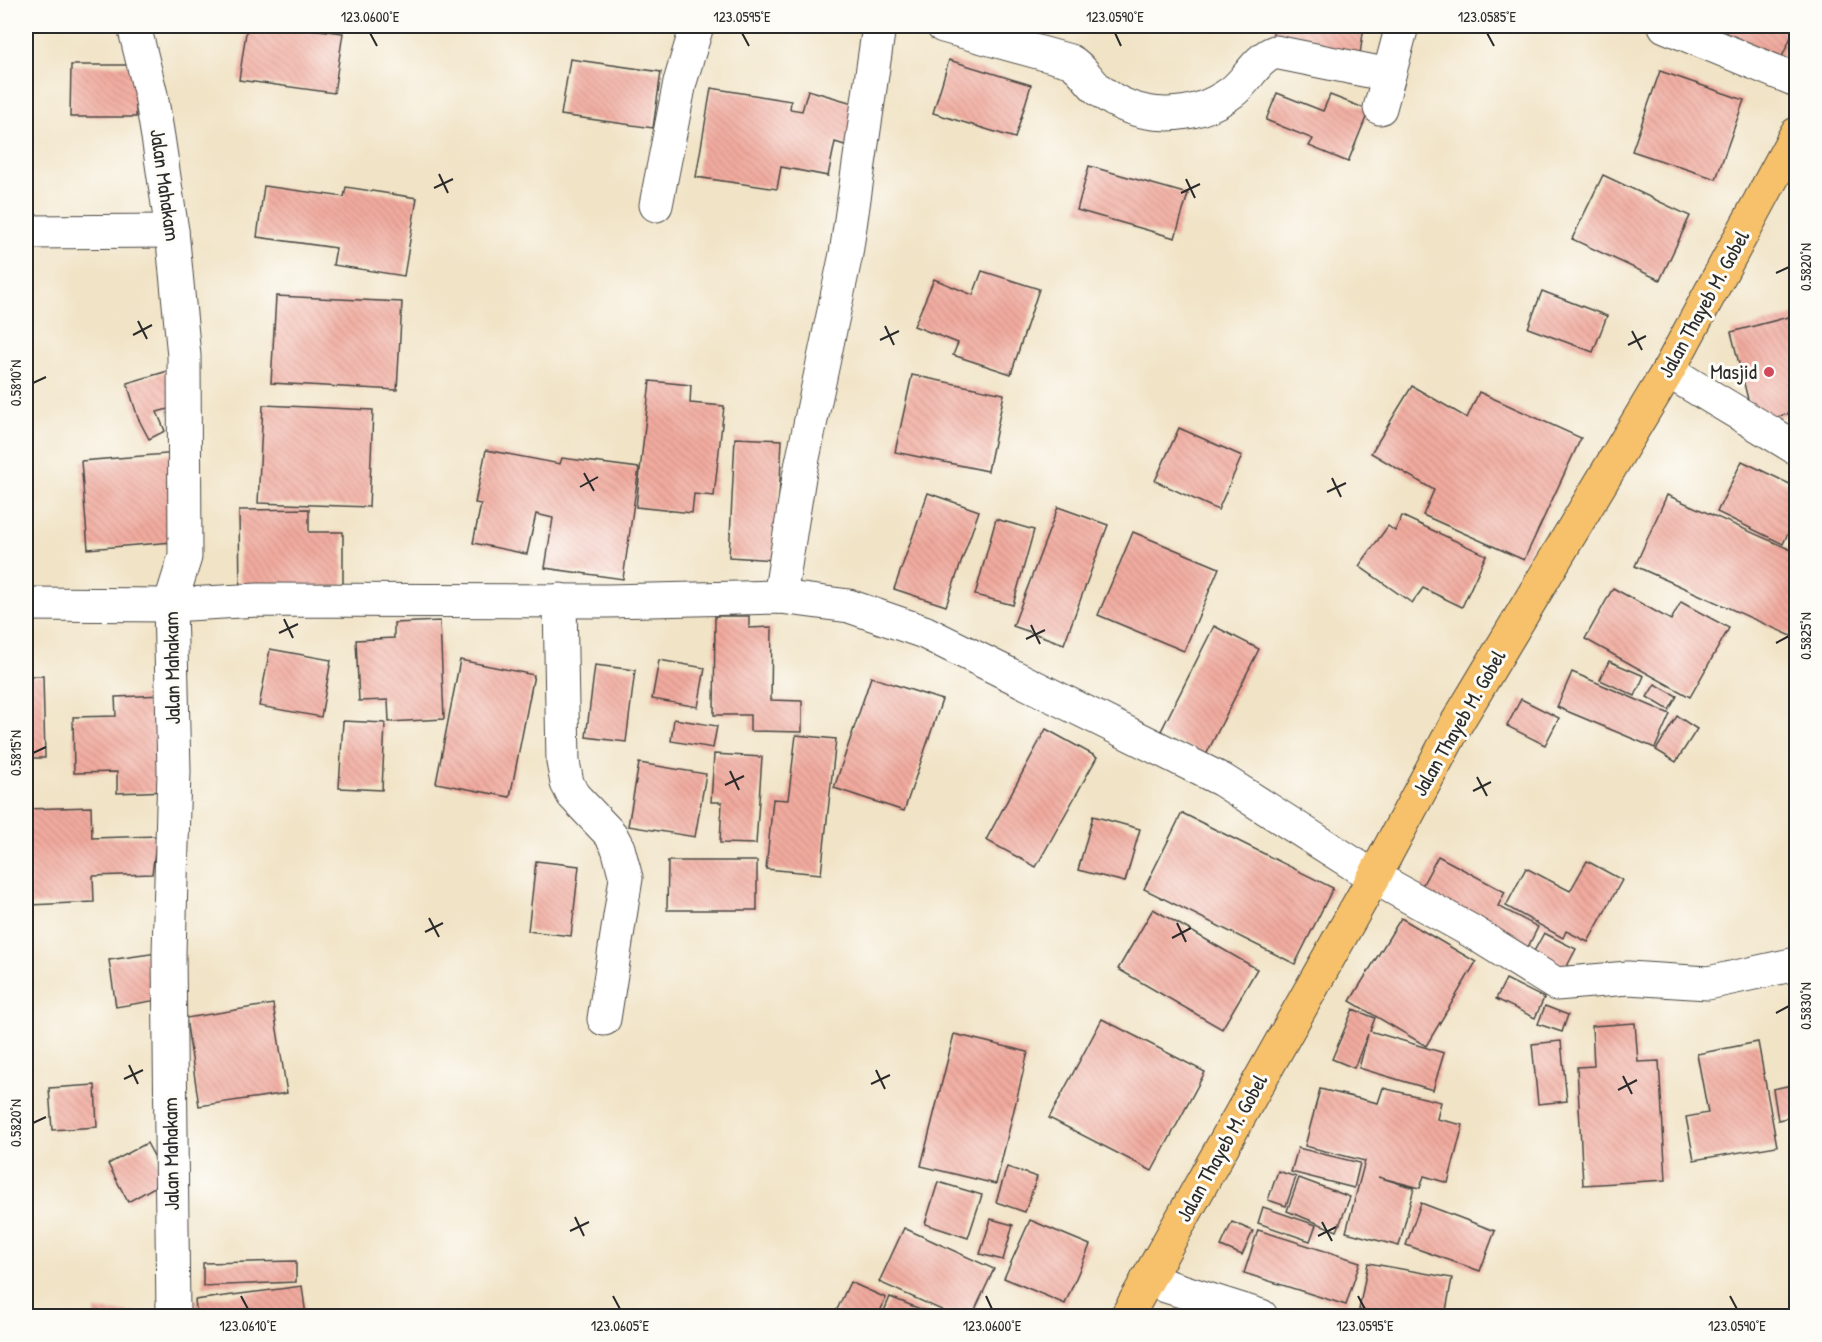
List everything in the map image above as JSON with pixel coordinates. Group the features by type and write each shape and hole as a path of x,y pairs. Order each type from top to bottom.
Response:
{"main road":[{"name":"Jalan Thayeb M. Gobel","path":"1127,1317 1374,877 1455,726 1668,371 1797,134"}],"street":[{"name":"Jalan Mahakam","path":"134,26 152,95 172,231 184,356 186,522 184,556 170,605 174,771 169,953 173,1317"},
{"path":"656,205 680,82 697,26"},
{"path":"780,597 799,477 846,254 879,26"},
{"path":"943,26 1070,61 1078,65 1098,89 1113,99 1137,110 1165,114 1185,114 1230,93 1259,62 1275,52 1389,75"},
{"path":"1380,108 1402,26"},
{"path":"1665,26 1797,80"},
{"path":"26,232 172,231"},
{"path":"1668,371 1797,448"},
{"path":"26,604 170,605 258,600 780,597 849,606 924,632 1040,692 1222,780 1374,877 1471,931 1556,984 1628,978 1708,983 1797,963"},
{"path":"560,600 563,762 567,783 573,795 611,835 618,848 626,878 604,1019"},
{"path":"1147,1280 1261,1317"}],"building":[{"path":"247,26 287,26 343,33 334,93 239,80"},
{"path":"1274,26 1364,26 1360,54 1272,40"},
{"path":"1704,26 1796,26 1781,59"},
{"path":"570,59 661,72 653,128 561,115"},
{"path":"949,60 1031,85 1015,138 933,113"},
{"path":"71,65 136,65 136,117 70,117"},
{"path":"1660,71 1744,100 1716,179 1632,151"},
{"path":"711,88 791,101 790,109 802,111 808,90 863,106 851,147 835,142 828,176 781,167 777,189 696,177"},
{"path":"1277,93 1323,111 1330,95 1369,110 1348,162 1309,146 1313,139 1266,120"},
{"path":"1089,166 1188,194 1175,238 1077,210"},
{"path":"1603,175 1690,216 1660,280 1572,239"},
{"path":"264,186 344,197 346,187 417,198 404,276 333,265 336,248 257,237"},
{"path":"982,271 1039,289 1011,374 953,355 958,343 914,326 934,279 973,295"},
{"path":"1542,291 1607,316 1593,352 1528,328"},
{"path":"276,296 402,302 397,390 271,383"},
{"name":"Masjid","path":"1796,315 1796,412 1754,423 1731,332"},
{"path":"168,371 179,406 157,412 165,431 149,439 138,418 127,383"},
{"path":"912,375 1004,394 988,471 895,452"},
{"path":"650,381 691,385 690,403 724,406 714,496 694,494 692,513 636,507"},
{"path":"1412,386 1467,418 1479,392 1581,438 1524,560 1423,515 1434,490 1371,453"},
{"path":"263,405 373,410 369,507 258,503"},
{"path":"1179,428 1242,456 1218,510 1155,481"},
{"path":"735,438 782,440 776,560 729,557"},
{"path":"486,450 560,464 562,458 639,468 623,579 545,568 553,518 536,514 527,554 473,543 481,504 475,503"},
{"path":"178,453 185,541 88,549 81,461"},
{"path":"1742,461 1796,487 1796,535 1789,531 1783,544 1717,512"},
{"path":"928,493 979,511 946,606 894,589"},
{"path":"1667,495 1796,552 1796,638 1635,566"},
{"path":"1058,507 1108,525 1064,644 1013,626"},
{"path":"309,509 309,532 343,532 343,595 240,597 239,510"},
{"path":"1402,516 1486,555 1462,607 1423,588 1412,603 1359,566 1388,526 1395,531"},
{"path":"996,519 1034,530 1013,605 975,595"},
{"path":"1133,532 1219,568 1184,651 1098,615"},
{"path":"1613,588 1671,620 1681,602 1729,628 1690,697 1585,639"},
{"path":"715,616 749,616 749,628 772,627 771,700 802,701 802,732 750,731 750,715 714,715"},
{"path":"440,621 444,719 389,722 388,700 359,701 356,640 394,638 394,623"},
{"path":"1214,626 1259,649 1206,755 1160,733"},
{"path":"270,649 331,660 321,717 259,706"},
{"path":"460,660 534,675 510,797 436,783"},
{"path":"659,660 705,668 698,707 652,699"},
{"path":"1609,661 1644,676 1635,696 1600,680"},
{"path":"595,665 635,670 626,742 586,737"},
{"path":"1572,672 1670,714 1655,748 1557,707"},
{"path":"26,676 43,676 45,758 26,758"},
{"path":"871,677 942,700 904,811 834,788"},
{"path":"1655,684 1677,696 1669,710 1647,697"},
{"path":"165,695 168,791 117,793 117,772 74,773 73,717 116,716 115,697"},
{"path":"1521,699 1559,718 1545,745 1507,726"},
{"path":"1677,716 1697,729 1676,762 1656,750"},
{"path":"674,719 717,726 713,748 671,741"},
{"path":"343,721 385,723 382,790 339,788"},
{"path":"1046,729 1097,757 1036,867 986,840"},
{"path":"796,735 836,739 821,874 766,869 773,799 788,800"},
{"path":"714,754 762,757 756,844 720,843 722,802 711,802"},
{"path":"639,763 706,774 695,837 628,826"},
{"path":"91,807 92,838 157,836 152,874 93,876 94,902 30,905 27,809"},
{"path":"1182,813 1333,888 1295,964 1144,889"},
{"path":"1093,816 1140,829 1125,882 1078,870"},
{"path":"1438,856 1505,892 1498,906 1538,927 1523,957 1415,899"},
{"path":"536,861 579,866 571,936 528,931"},
{"path":"668,861 757,861 757,910 667,910"},
{"path":"1587,861 1622,880 1588,942 1566,931 1563,938 1506,906 1526,868 1570,891"},
{"path":"1153,909 1257,969 1222,1029 1118,969"},
{"path":"1401,918 1476,962 1426,1046 1350,1001"},
{"path":"1544,933 1576,949 1558,983 1526,966"},
{"path":"157,953 164,999 116,1007 109,960"},
{"path":"1506,979 1544,998 1535,1018 1496,999"},
{"path":"273,1004 287,1093 199,1106 186,1018"},
{"path":"1545,1006 1568,1015 1562,1032 1538,1024"},
{"path":"1353,1009 1375,1018 1370,1031 1444,1053 1433,1090 1359,1068 1368,1034 1354,1068 1332,1059"},
{"path":"1102,1019 1205,1072 1152,1171 1049,1118"},
{"path":"1635,1023 1638,1062 1659,1061 1666,1180 1583,1185 1577,1067 1594,1066 1592,1026"},
{"path":"954,1034 1028,1052 996,1184 921,1166"},
{"path":"1561,1041 1567,1101 1538,1104 1532,1044"},
{"path":"1758,1042 1777,1146 1694,1160 1686,1117 1708,1113 1697,1054"},
{"path":"1796,1084 1796,1116 1778,1120 1773,1089"},
{"path":"95,1085 97,1127 52,1130 49,1088"},
{"path":"1383,1088 1441,1102 1437,1119 1463,1125 1448,1183 1424,1176 1420,1188 1378,1177 1414,1188 1399,1246 1346,1232 1365,1161 1305,1146 1320,1089 1378,1103"},
{"path":"147,1143 167,1180 128,1202 108,1164"},
{"path":"1298,1148 1360,1163 1354,1188 1291,1172"},
{"path":"1007,1167 1037,1177 1025,1212 996,1202"},
{"path":"1278,1171 1296,1177 1286,1206 1268,1200"},
{"path":"1299,1178 1350,1197 1337,1231 1287,1211"},
{"path":"938,1182 982,1195 968,1238 925,1224"},
{"path":"1421,1203 1495,1231 1480,1271 1406,1245"},
{"path":"1263,1207 1316,1225 1310,1241 1258,1223"},
{"path":"991,1219 1013,1225 1003,1260 980,1254"},
{"path":"1030,1220 1090,1245 1065,1304 1004,1278"},
{"path":"1232,1222 1253,1231 1242,1255 1221,1246"},
{"path":"904,1228 994,1269 972,1316 955,1316 879,1282"},
{"path":"1258,1230 1360,1262 1346,1305 1244,1273"},
{"path":"296,1261 296,1282 203,1286 203,1263"},
{"path":"1368,1263 1452,1278 1445,1316 1394,1316 1359,1310"},
{"path":"850,1282 886,1298 878,1316 834,1316"},
{"path":"302,1286 306,1316 197,1316 195,1300"},
{"path":"890,1297 938,1316 882,1316"},
{"path":"95,1310 154,1315 154,1316 95,1316"}],"place":[{"name":"Masjid","path":"1769,372"}]}
